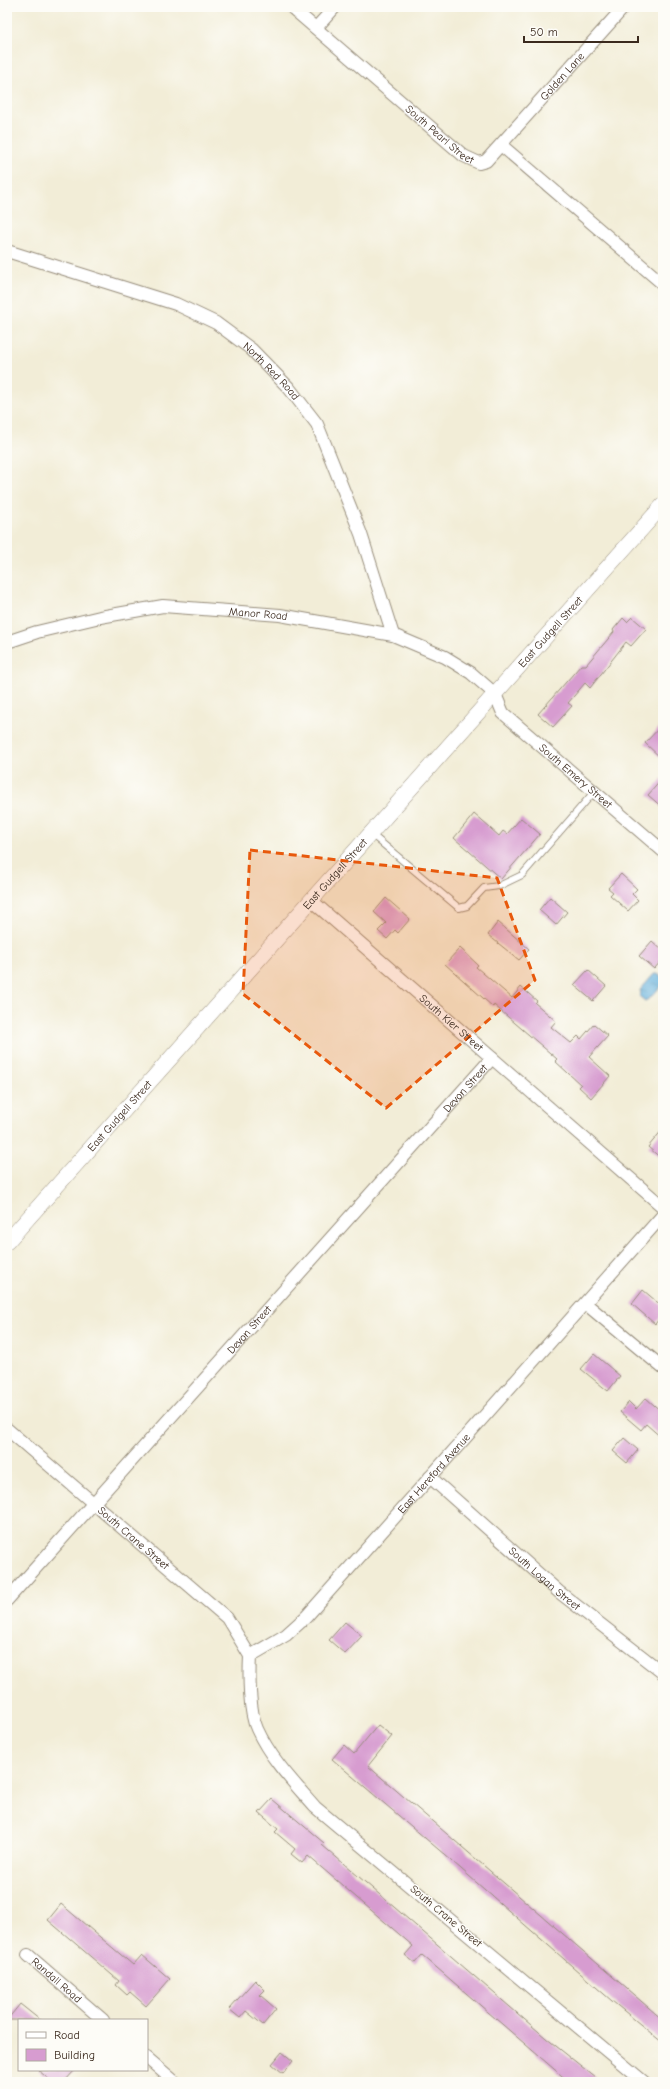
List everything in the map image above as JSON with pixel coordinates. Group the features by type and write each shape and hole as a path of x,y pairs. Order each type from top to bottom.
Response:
{"street":[{"name":"South Pearl Street","path":"291,7 472,161 478,163 486,161 501,145"},
{"path":"316,28 335,7"},
{"name":"Golden Lane","path":"501,145 624,7"},
{"path":"501,145 663,284"},
{"name":"North Red Road","path":"7,251 176,304 216,323 251,349 289,388 317,424 361,534 393,635"},
{"name":"East Gudgell Street","path":"7,1242 663,505"},
{"name":"Manor Road","path":"7,642 37,632 100,617 164,606 280,615 393,635 445,657 471,673 495,694"},
{"name":"South Emery Street","path":"495,694 503,713 663,851"},
{"name":"South Kier Street","path":"312,901 663,1207"},
{"name":"Devon Street","path":"7,1600 492,1058"},
{"name":"East Hereford Avenue","path":"250,1656 286,1635 306,1618 430,1477 586,1304 663,1215"},
{"path":"586,1304 663,1368"},
{"name":"South Crane Street","path":"7,1429 94,1502 227,1618 250,1656 249,1686 256,1728 283,1771 315,1807 644,2082"},
{"name":"South Logan Street","path":"430,1477 559,1592 663,1673"},
{"name":"Randall Road","path":"28,1955 102,2019"},
{"path":"148,2059 175,2082"}],"lane":[{"path":"370,834 459,908 468,906 484,888 498,886 522,875 594,792"}],"highlighted area":[{"path":"250,850 497,878 535,980 386,1108 243,994"}],"water":[{"path":"654,974 658,974 663,978 663,984 650,998 645,1001 639,996 641,994 640,990"}],"building":[{"path":"632,617 646,629 631,646 626,642 590,688 585,683 568,703 572,706 553,727 538,714 581,665 586,665 614,632 613,630 623,618 627,622"},
{"path":"663,724 663,760 645,743"},
{"path":"663,778 663,808 648,795"},
{"path":"474,814 499,836 503,831 507,834 521,818 540,834 501,879 454,838"},
{"path":"621,874 637,889 632,894 638,900 628,911 610,895 613,892 608,888"},
{"path":"550,897 567,912 556,925 539,910"},
{"path":"386,898 410,919 398,933 395,930 387,939 378,931 386,923 374,912"},
{"path":"498,922 529,949 519,960 488,935"},
{"path":"652,941 663,951 663,959 654,969 639,956"},
{"path":"460,948 478,965 476,967 512,998 521,987 537,1001 535,1003 556,1021 551,1027 571,1043 578,1036 581,1039 594,1024 608,1036 589,1057 610,1076 591,1098 579,1087 581,1085 555,1061 557,1059 494,1005 493,1007 445,964"},
{"path":"588,970 606,986 593,1001 574,985"},
{"path":"663,1129 663,1160 648,1147"},
{"path":"643,1290 663,1307 663,1314 655,1324 632,1304"},
{"path":"594,1354 620,1376 608,1391 581,1369"},
{"path":"646,1398 663,1413 663,1439 646,1424 641,1430 620,1412 629,1402 636,1409"},
{"path":"624,1438 638,1450 627,1463 613,1451"},
{"path":"345,1622 362,1636 345,1654 329,1640"},
{"path":"378,1725 392,1736 368,1766 663,2020 663,2043 612,2001 445,1855 332,1759 344,1745 354,1754"},
{"path":"272,1799 324,1843 322,1845 546,2038 601,2082 569,2082 422,1955 415,1963 405,1955 413,1946 308,1856 302,1863 291,1854 295,1849 275,1832 278,1829 259,1813"},
{"path":"61,1904 133,1965 142,1955 170,1979 146,2006 130,1992 127,1995 116,1985 119,1981 48,1920"},
{"path":"255,1980 265,1990 260,1995 276,2009 263,2025 246,2011 240,2018 229,2009"},
{"path":"20,2004 39,2019 18,2019 7,2020"},
{"path":"282,2052 293,2061 283,2073 272,2064"},
{"path":"39,2071 74,2071 64,2082 52,2082"}]}
